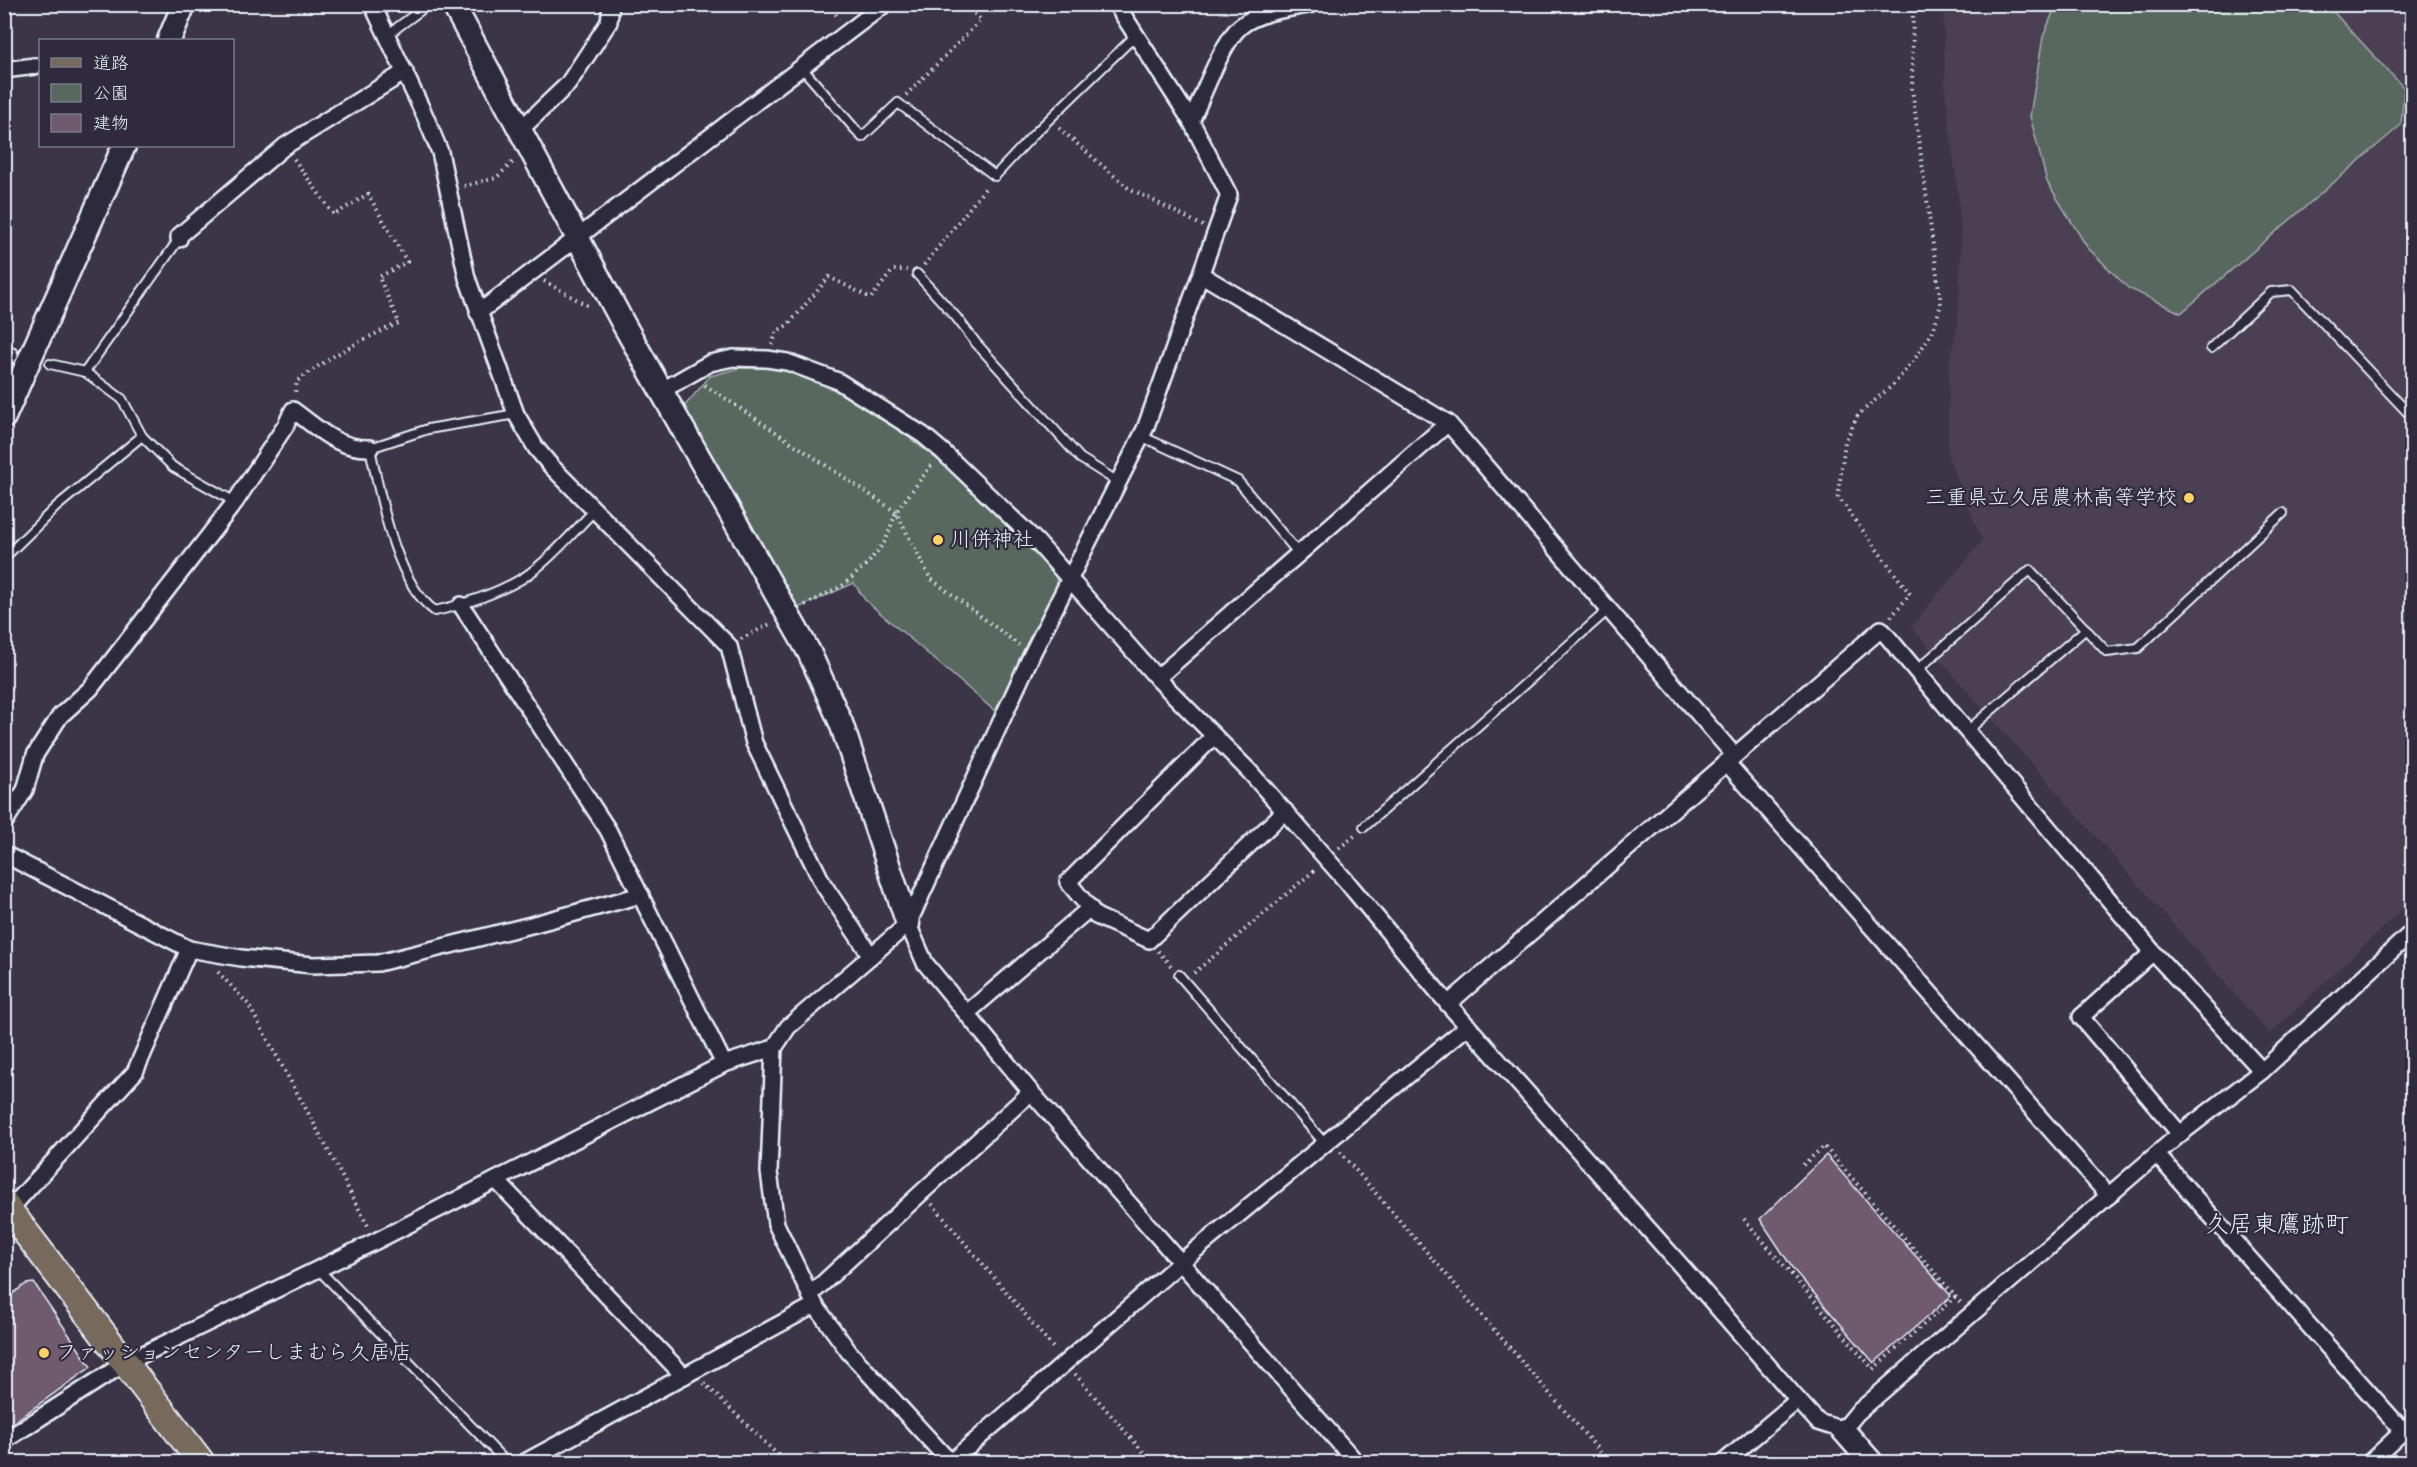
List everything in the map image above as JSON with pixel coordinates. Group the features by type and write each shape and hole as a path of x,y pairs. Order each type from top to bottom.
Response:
{"main road":[{"path":"7,1207 201,1462"}],"street":[{"path":"169,39 184,4"},
{"path":"372,4 440,152 467,278 516,414 536,448 729,646 754,743 823,884 871,956"},
{"path":"453,4 525,137 577,240 822,678 841,723 908,924 925,963 1031,1092 1356,1462"},
{"path":"525,137 568,84 609,22 611,4"},
{"path":"478,313 885,4"},
{"path":"1116,4 1191,121 1229,195 1202,275 1141,436 1032,654 908,924 788,1027 774,1048 769,1172 776,1224 812,1300 849,1352 951,1462 1181,1262 1468,1026"},
{"path":"1191,121 1227,44 1241,26 1264,15 1312,4"},
{"path":"4,70 34,66"},
{"path":"179,239 179,236 232,189 285,146 405,72"},
{"path":"4,417 124,147"},
{"path":"1202,275 1448,423 1608,610 1730,758 2109,1196"},
{"path":"661,392 692,376 710,363 733,358 767,359 804,367 838,381 923,435 942,451 984,489 1070,578 1157,678 1285,811 1448,1004 1818,1422 1843,1430 1871,1462"},
{"path":"4,823 25,790 35,755 60,716 90,688 235,502 286,425 293,410 334,440 354,449 370,448"},
{"path":"1157,678 1448,423"},
{"path":"461,605 608,830 724,1064"},
{"path":"1448,1004 1881,629 2153,952 2262,1071"},
{"path":"1214,736 1068,882 1096,916 1149,940 1285,811"},
{"path":"4,854 193,949 241,958 313,964 378,963 641,895"},
{"path":"967,1013 1090,908"},
{"path":"1843,1430 1857,1413 2180,1134 2262,1071 2412,932"},
{"path":"7,1207 135,1072 193,949"},
{"path":"2153,952 2081,1017 2180,1134"},
{"path":"4,1441 125,1363 376,1241 724,1064 774,1048"},
{"path":"525,1462 688,1374 812,1300 922,1192 1031,1092"},
{"path":"2157,1155 2408,1427 2371,1462"},
{"path":"496,1180 688,1374"},
{"path":"1724,1462 1798,1400"}],"lane":[{"path":"387,34 429,4"},
{"path":"802,68 862,137 898,103 995,177 1049,119 1135,36"},
{"path":"85,372 179,239"},
{"path":"917,274 1080,458 1118,482"},
{"path":"2211,348 2271,292 2292,290 2412,417"},
{"path":"50,364 85,372 122,399 142,436 173,466 235,502"},
{"path":"516,414 428,429 370,448 383,508 402,566 425,604 435,611 461,605 522,578 548,558 595,510"},
{"path":"4,558 56,507 142,436"},
{"path":"1141,436 1238,482 1299,554"},
{"path":"1916,671 2030,570 2107,652 2138,648 2283,513"},
{"path":"1364,827 1608,610"},
{"path":"1967,731 2086,629"},
{"path":"1182,978 1327,1142"},
{"path":"318,1269 506,1462"}],"path":[{"path":"898,103 981,20 964,4"},
{"path":"1881,629 1910,594 1838,497 1845,442 1858,415 1894,384 1914,360 1933,331 1941,304 1912,89 1913,4"},
{"path":"1049,119 1127,187 1216,232"},
{"path":"448,189 496,178 525,137"},
{"path":"285,146 334,215 368,194 407,262 379,277 399,323 351,345 297,381 293,410"},
{"path":"767,359 777,332 789,324 829,277 871,298 893,270 906,269 917,274 995,177"},
{"path":"530,274 593,308"},
{"path":"692,376 896,512 930,578 1032,654"},
{"path":"729,646 842,586 869,562 886,540 896,512 942,451"},
{"path":"1149,940 1182,978 1364,827"},
{"path":"193,949 248,1004 376,1241"},
{"path":"1327,1142 1609,1462"},
{"path":"1803,1165 1824,1146 1972,1314"},
{"path":"922,1192 1152,1462"},
{"path":"1744,1219 1873,1369 1956,1296"},
{"path":"688,1374 785,1462"}],"shaded area":[{"name":"三重県立久居農林高等学校","path":"1943,5 2412,5 2412,900 2270,1034 1911,627 1982,541 1948,456 1949,364 1958,323 1961,248 1959,204 1945,89"}],"green space":[{"path":"2056,5 2327,5 2404,88 2401,125 2181,313 2128,288 2087,247 2047,182 2030,116 2043,37"},
{"path":"740,368 778,368 825,383 893,425 952,471 1056,575 1057,586 996,712 865,600 854,583 798,608 682,409 710,376"}],"building":[{"path":"1826,1155 1951,1296 1874,1363 1793,1269 1760,1219"},
{"name":"ファッションセンターしまむら久居店","path":"34,1283 91,1367 4,1429 4,1300 26,1284"}],"place":[{"name":"三重県立久居農林高等学校","path":"2189,498"},
{"name":"川併神社","path":"938,540"},
{"name":"ファッションセンターしまむら久居店","path":"44,1353"}],"district":[{"name":"久居東鷹跡町","path":"2277,1225"}]}
